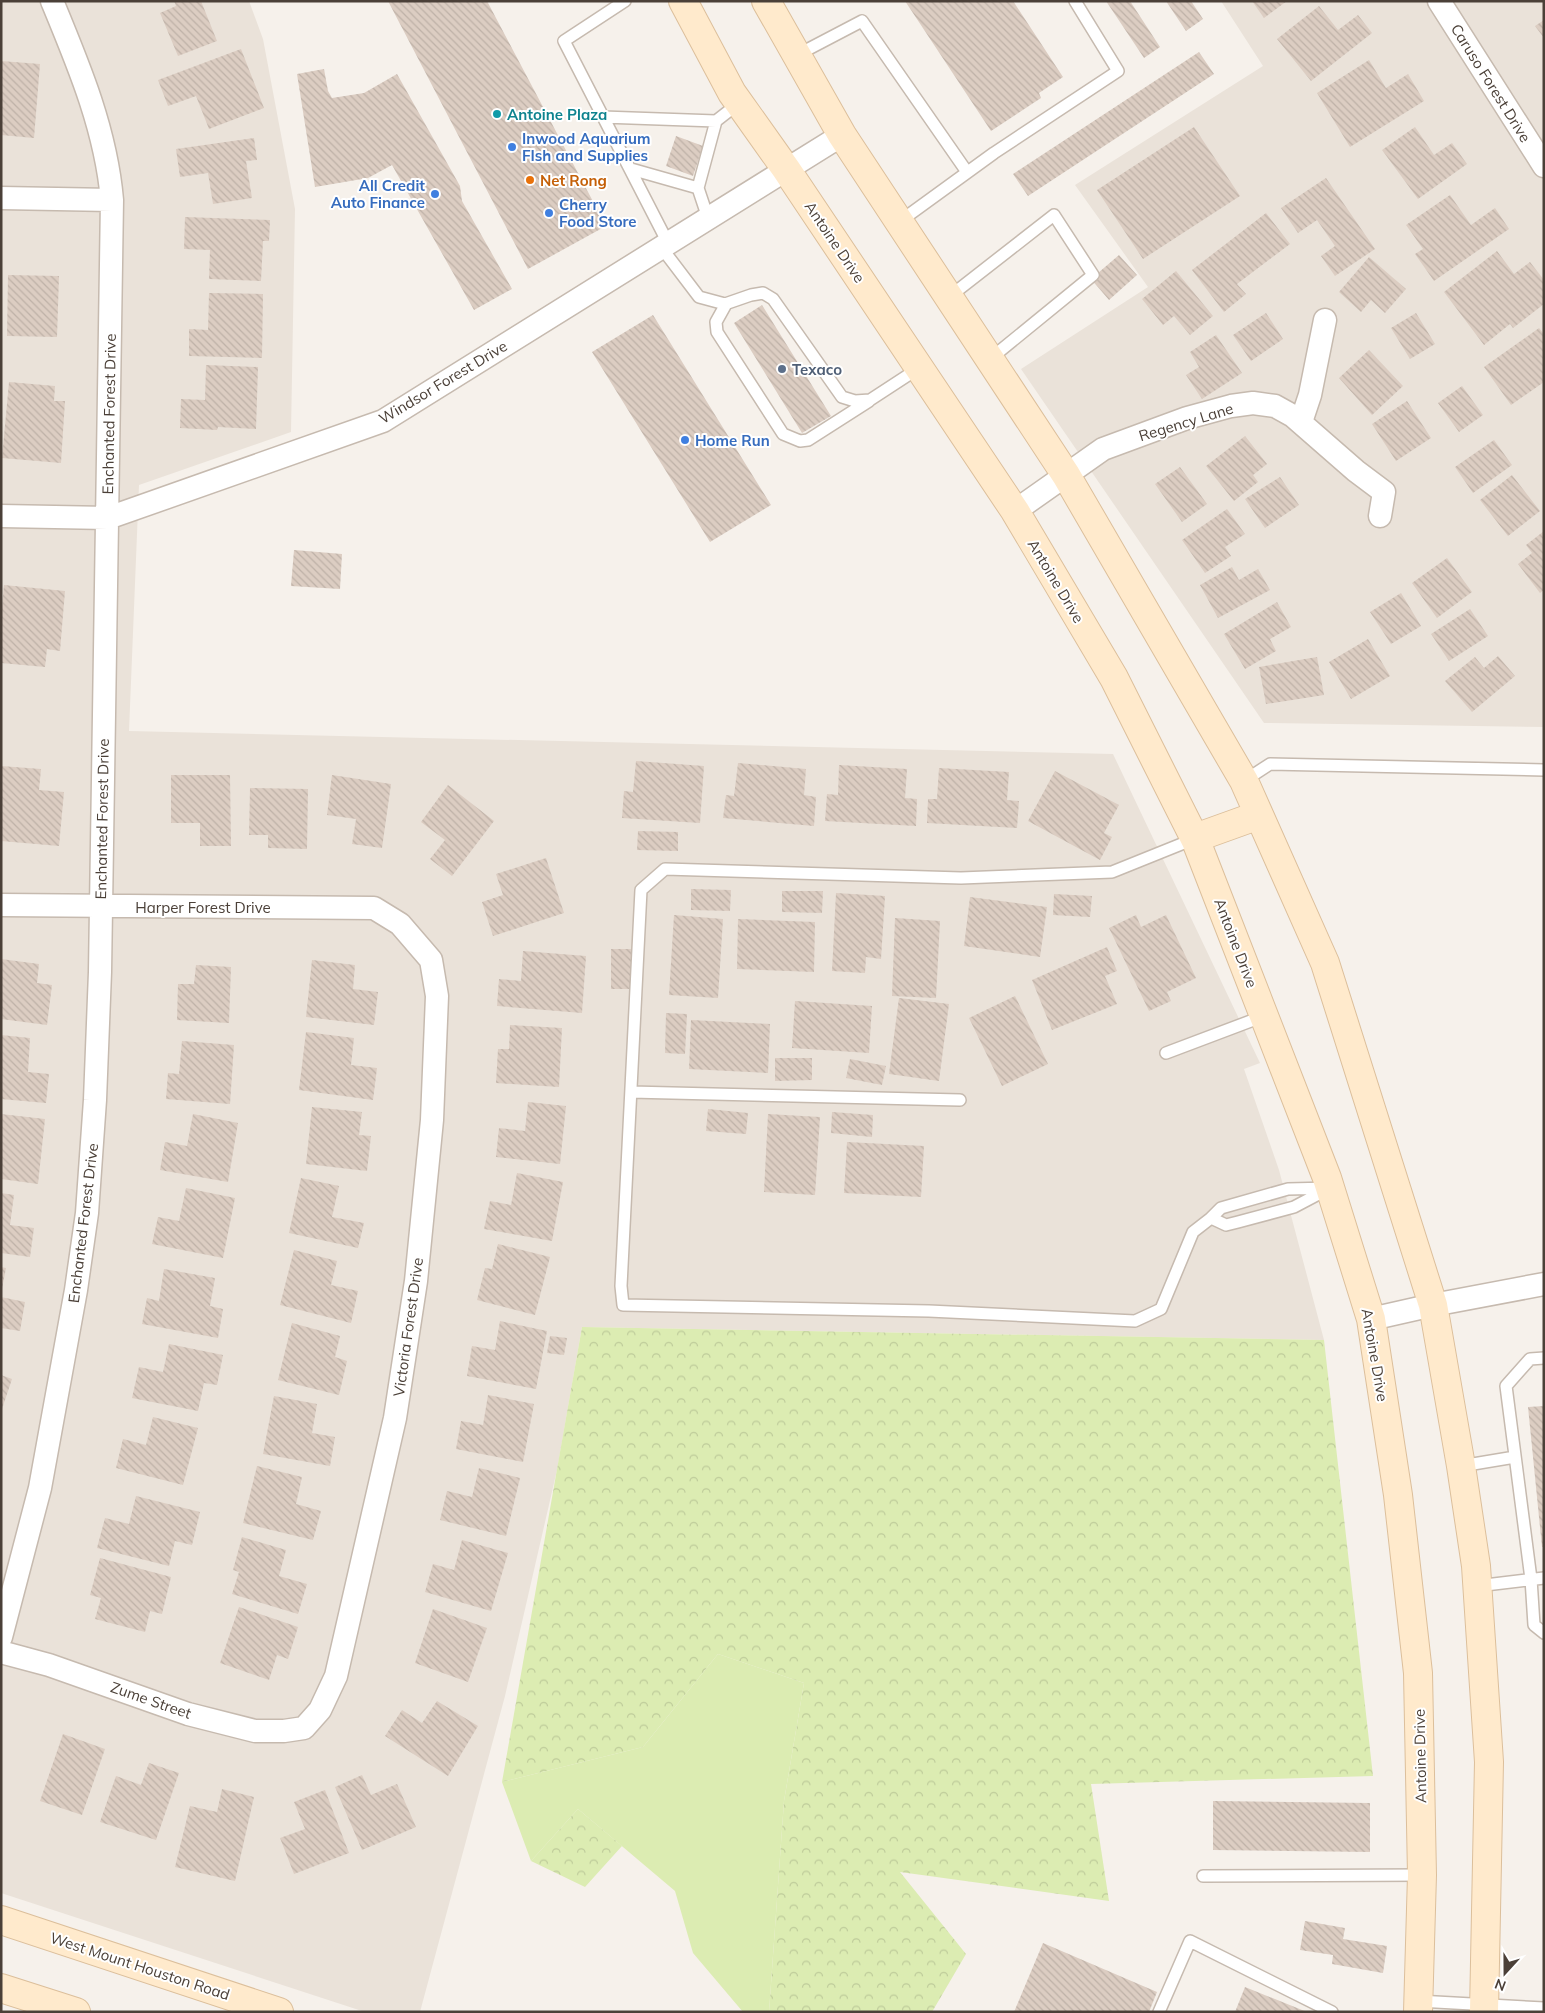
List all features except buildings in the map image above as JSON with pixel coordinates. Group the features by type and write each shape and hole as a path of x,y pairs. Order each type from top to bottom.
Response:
{"main road":[{"name":"Antoine Drive","path":"683,1 739,103 786,170 1014,511 1114,678 1195,838 1330,1188 1371,1319 1398,1495 1418,1673 1422,1875 1418,2006"},
{"path":"766,1 842,135 1066,475 1244,781 1324,963 1433,1305 1461,1466 1477,1586 1489,1762 1484,2008"},
{"path":"1195,838 1260,815"},
{"name":"West Mount Houston Road","path":"1,1920 279,2012"},
{"path":"1,1988 76,2012"}],"street":[{"name":"Enchanted Forest Drive","path":"1,1637 40,1488 76,1290 87,1213 95,1100 100,972 112,200 110,173 101,130 81,72 52,1"},
{"name":"Caruso Forest Drive","path":"1439,1 1544,166"},
{"name":"Windsor Forest Drive","path":"1,516 108,518 383,421 842,135"},
{"path":"1,198 112,200"},
{"path":"1301,422 1310,395 1324,320"},
{"name":"Regency Lane","path":"1014,511 1103,449 1188,418 1231,406 1253,403 1274,406 1301,422 1356,471 1384,492 1380,516"},
{"name":"Harper Forest Drive","path":"1,905 374,908 400,924"},
{"name":"Victoria Forest Drive","path":"304,1728 320,1710 336,1676 395,1418 416,1282 432,1120 437,996 431,960 400,924"},
{"path":"1371,1319 1544,1284"},
{"name":"Zume Street","path":"1,1652 49,1665 188,1714 256,1731 284,1731 304,1728"}],"lane":[{"path":"624,1 564,41 630,170 665,245 699,297 712,302 726,304 751,294 763,293 773,299 842,397 855,401 870,400"},
{"path":"899,222 967,172 1118,71 1074,1"},
{"path":"796,55 862,21 967,172"},
{"path":"708,218 698,188 716,121 739,103"},
{"path":"603,117 716,121"},
{"path":"630,170 698,188"},
{"path":"949,297 1054,215 1093,275 990,359"},
{"path":"726,304 716,322 717,332 783,434 800,441 808,440 919,368"},
{"path":"1244,781 1270,764 1544,770"},
{"path":"1195,838 1112,872 961,878 665,869 641,890 621,1286 623,1305 928,1311 1135,1321 1161,1308 1193,1232 1221,1208 1288,1188 1330,1188"},
{"path":"1166,1053 1264,1016"},
{"path":"631,1092 960,1100"},
{"path":"1211,1218 1226,1225 1238,1222 1294,1207 1330,1188"},
{"path":"1544,1358 1530,1360 1506,1386 1531,1579 1534,1625 1544,1633"},
{"path":"1461,1466 1515,1457"},
{"path":"1477,1586 1544,1578"},
{"path":"1203,1876 1422,1875"},
{"path":"1159,2012 1190,1941 1332,2012"},
{"path":"1418,2006 1544,2008"}],"shaded area":[{"path":"1,1 249,1 263,39 295,209 291,432 139,485 129,731 1113,754 1260,1063 1244,1069 1279,1170 1324,1340 582,1327 557,1470 505,1696 420,2012 365,2012 1,1893"},
{"path":"1221,1 1544,1 1544,727 1264,723 1021,369 1148,287 1075,185 1263,66"}],"green space":[{"path":"582,1327 1324,1340 1373,1776 1091,1784 1109,1901 900,1872 966,1954 932,2012 769,2012 784,1801 804,1683 718,1654 643,1747 502,1782"},
{"path":"718,1654 804,1683 784,1801 769,2012 743,2012 693,1953 675,1891 578,1809 531,1861 502,1782 643,1747"},
{"path":"578,1809 622,1846 585,1887 531,1861"}],"place":[{"name":"Antoine Plaza","path":"497,114"},
{"name":"Inwood Aquarium FIsh and Supplies","path":"512,147"},
{"name":"Net Rong","path":"530,180"},
{"name":"All Credit Auto Finance","path":"435,194"},
{"name":"Cherry Food Store","path":"549,213"},
{"name":"Texaco","path":"782,369"},
{"name":"Home Run","path":"685,440"}]}
